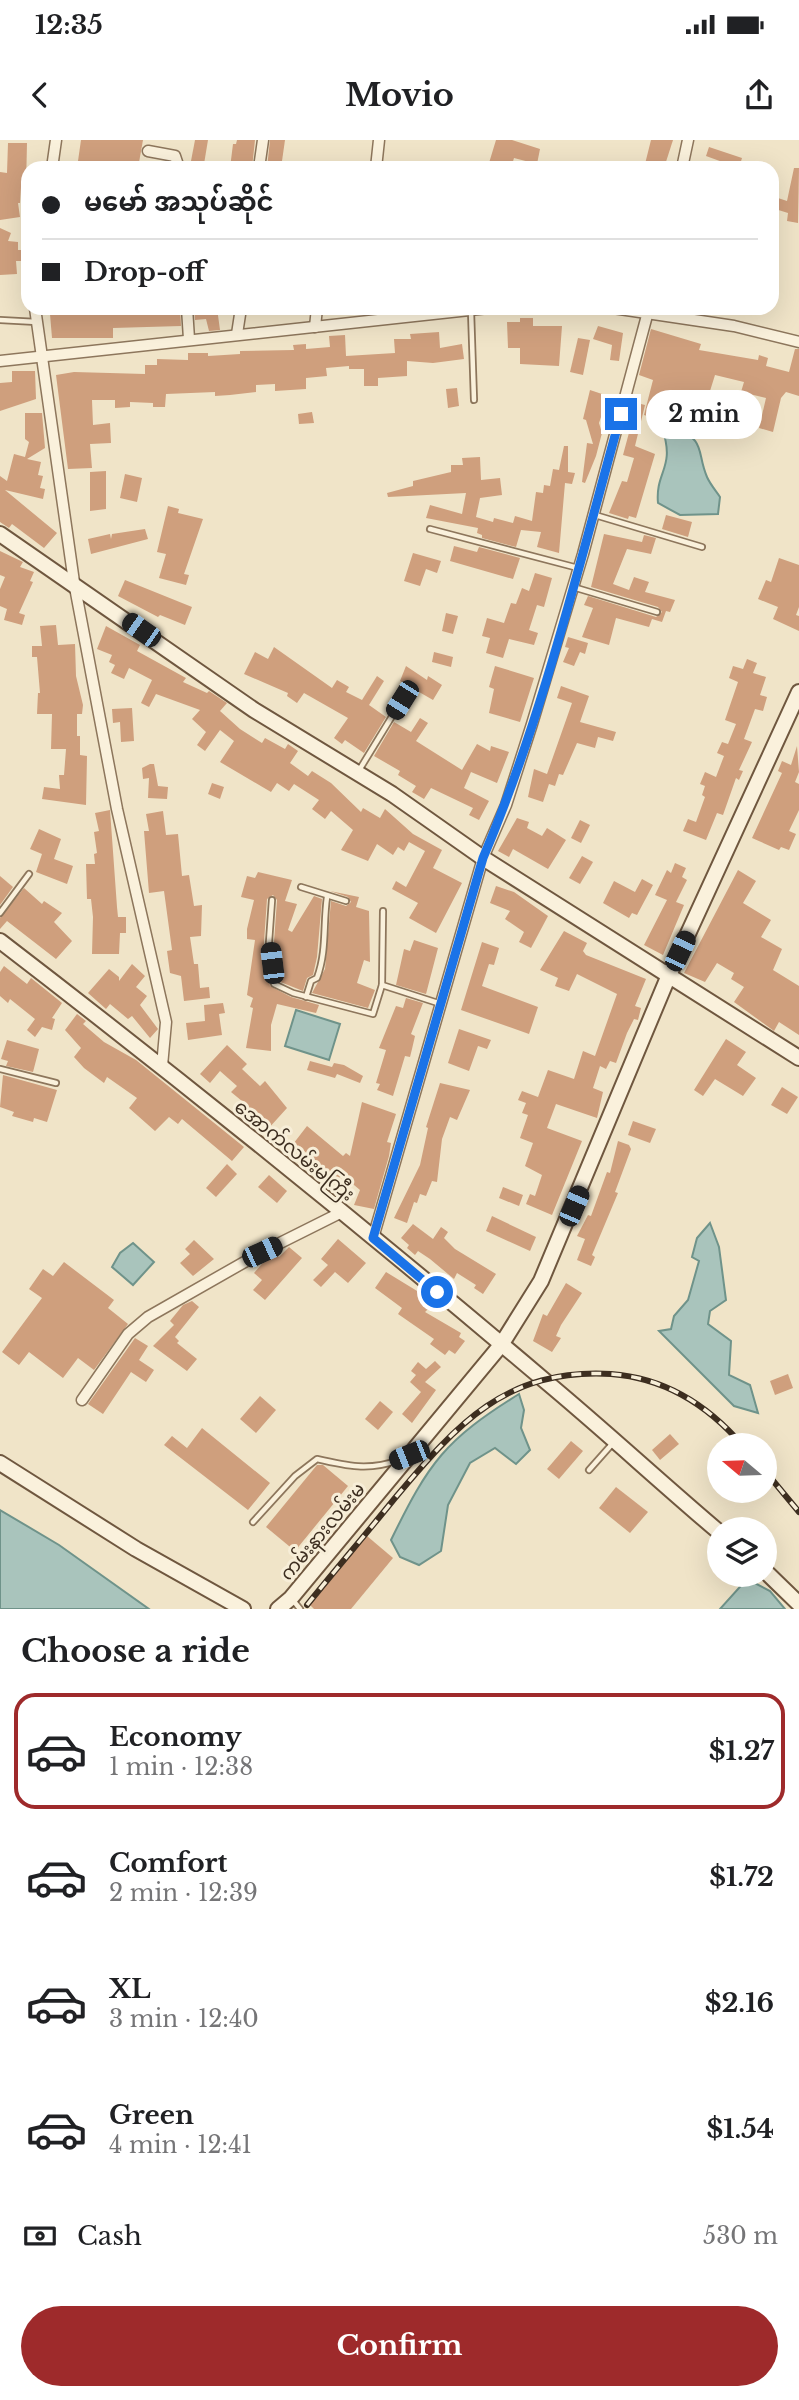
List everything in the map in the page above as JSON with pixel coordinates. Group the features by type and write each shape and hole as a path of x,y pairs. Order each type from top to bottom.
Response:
{"main road":[{"path":"0,534 74,582 254,710 358,773 483,858 799,1058"},
{"name":"ကမ်းနားလမ်းမ","path":"278,1609 296,1603 409,1455 501,1345 541,1281 669,975 799,692"},
{"name":"အောက်လမ်းမကြီး","path":"0,941 162,1066 342,1212 707,1522"},
{"path":"0,1463 136,1549 243,1609"},
{"path":"777,1583 799,1604"}],"street":[{"path":"53,161 56,140"},
{"path":"260,161 263,140"},
{"path":"377,161 379,140"},
{"path":"684,161 688,140"},
{"path":"148,151 175,156 177,161"},
{"path":"36,315 74,582 117,809 166,1022 162,1066"},
{"path":"187,315 189,339"},
{"path":"237,334 240,315"},
{"path":"315,327 316,315"},
{"path":"0,361 425,315"},
{"path":"373,1238 483,858 506,805 578,568 648,315"},
{"path":"676,315 799,342"},
{"path":"82,1399 128,1334 148,1317 251,1258 342,1212"}],"lane":[{"path":"471,315 474,400"},
{"path":"0,320 37,322"},
{"path":"593,515 702,547"},
{"path":"430,529 578,568"},
{"path":"572,586 657,612"},
{"path":"358,773 402,700"},
{"path":"0,912 29,874"},
{"path":"301,887 346,901"},
{"path":"306,997 311,981 317,978 326,948 323,924 327,897"},
{"path":"272,900 269,943 274,984 306,997 373,1014 382,985 383,911"},
{"path":"382,985 442,1004"},
{"path":"0,1069 56,1083"},
{"path":"589,1470 613,1442"},
{"path":"253,1522 295,1476 317,1459 355,1468 380,1467 409,1455"}],"water":[{"path":"674,427 696,442 707,477 720,497 718,514 680,515 658,503 659,483 667,452 662,428"},
{"path":"296,1010 340,1024 329,1060 285,1046"},
{"path":"710,1223 719,1247 726,1300 710,1311 708,1324 731,1341 729,1375 750,1385 758,1413 734,1406 659,1331 671,1329 674,1316 688,1300 699,1261 692,1257 697,1238"},
{"path":"133,1243 154,1262 133,1285 112,1267 120,1253"},
{"path":"519,1394 524,1410 521,1428 530,1450 516,1464 495,1448 470,1463 448,1505 441,1551 419,1565 400,1557 391,1540 429,1472 456,1440 473,1425"},
{"path":"0,1510 59,1545 149,1609 0,1609"},
{"path":"740,1587 762,1587 770,1591 785,1609 720,1609"}],"building":[{"path":"81,140 143,140 139,161 78,161"},
{"path":"195,140 208,140 204,161 191,161"},
{"path":"237,140 255,140 253,161 231,161 233,144 236,144"},
{"path":"270,140 285,140 282,161 268,161"},
{"path":"496,140 512,140 540,149 538,161 514,158 513,161 490,161"},
{"path":"651,140 673,140 666,161 646,161"},
{"path":"8,143 27,143 27,161 21,161 18,203 20,217 0,220 0,172 7,173"},
{"path":"709,147 742,158 741,161 720,161 706,156"},
{"path":"794,168 799,168 798,223 787,221 788,213 779,210 779,198 787,201"},
{"path":"0,228 11,233 8,241 18,242 21,261 16,261 17,274 0,275"},
{"path":"50,315 180,315 181,326 113,328 113,338 52,338"},
{"path":"195,315 218,315 220,330 209,331 206,319 195,320"},
{"path":"520,318 533,318 533,326 562,326 559,366 520,364 520,348 508,348 507,322 520,322"},
{"path":"598,326 623,333 619,361 610,360 612,345 593,339"},
{"path":"651,329 701,344 699,350 758,360 759,355 768,358 766,366 789,372 795,349 799,349 799,396 786,392 781,398 773,432 759,428 766,398 741,392 744,382 715,375 705,407 684,400 679,418 656,411 654,418 644,415 653,380 639,375"},
{"path":"439,332 440,348 462,344 464,359 433,363 407,361 407,376 378,378 378,386 364,386 364,369 349,369 349,366 326,368 327,376 306,378 306,389 275,391 275,384 256,385 256,392 230,395 215,396 215,392 166,394 165,407 153,407 153,403 130,402 130,407 115,408 115,400 92,400 93,425 110,423 111,443 90,444 92,468 68,469 56,375 74,372 145,374 145,365 157,365 157,359 188,360 188,353 208,353 208,356 240,354 240,351 294,350 293,345 306,344 306,349 330,347 329,336 345,335 346,356 395,353 394,339 411,339 410,334"},
{"path":"578,338 590,340 583,375 570,372"},
{"path":"12,371 35,371 36,399 0,411 0,383 12,382"},
{"path":"457,388 459,406 448,408 446,389"},
{"path":"590,390 608,396 599,423 602,433 596,456 585,483 582,482 587,443 593,444 586,420 583,419"},
{"path":"637,403 645,405 635,446 655,454 636,518 629,516 628,519 609,513 622,481 627,482 634,458 623,455"},
{"path":"312,412 314,423 299,424 298,414"},
{"path":"25,413 42,413 45,448 27,459 41,462 38,475 43,476 40,488 45,489 43,499 5,490 57,533 44,548 12,524 9,528 0,522 0,476 7,481 14,454 25,457 29,442 25,439"},
{"path":"564,446 568,446 568,472 575,473 572,484 565,483 559,553 537,547 541,532 521,530 516,547 482,538 482,535 477,533 478,528 426,518 430,505 462,514 466,493 388,497 387,493 413,486 413,481 451,472 451,465 463,465 462,458 480,457 481,480 500,478 502,495 480,498 476,517 493,522 494,518 513,523 515,516 532,521 536,492 543,493 544,485 550,486 553,469 559,470"},
{"path":"106,471 106,509 90,511 90,472"},
{"path":"125,474 142,478 137,502 120,498"},
{"path":"168,506 179,509 178,513 203,519 184,574 189,575 186,585 159,578 166,554 157,552"},
{"path":"666,515 692,522 688,537 662,529"},
{"path":"145,529 148,539 91,554 88,539 110,534 111,539 112,534"},
{"path":"604,534 642,542 644,535 656,538 651,554 627,549 613,584 629,590 634,577 649,582 645,592 675,600 670,612 666,611 662,622 652,619 649,627 616,618 609,645 582,637 593,608 584,605 588,596 656,617 662,612 658,607 591,587"},
{"path":"454,546 477,552 479,547 520,558 513,579 450,561"},
{"path":"0,551 23,562 20,567 34,572 30,581 33,582 19,613 25,615 22,625 4,620 7,609 0,606 0,589 5,577 0,575"},
{"path":"413,553 441,561 437,573 426,569 420,586 404,581"},
{"path":"779,558 799,565 799,607 796,615 799,616 799,631 773,619 778,607 758,599 766,580 771,582"},
{"path":"535,573 552,578 544,607 537,605 529,630 538,633 534,645 509,639 503,658 486,653 490,638 482,636 487,618 504,623 511,603 516,604 522,588 529,591"},
{"path":"125,580 192,607 185,625 160,615 158,617 118,596"},
{"path":"446,613 458,616 453,634 442,631"},
{"path":"56,625 58,645 75,644 76,676 83,705 82,714 77,714 77,736 80,736 80,755 87,756 86,805 42,799 44,787 60,789 59,775 64,775 66,749 51,749 52,714 37,714 40,693 37,657 32,657 32,646 42,646 40,626"},
{"path":"106,626 140,645 137,651 186,678 183,682 207,693 209,691 227,703 220,711 240,729 262,743 265,738 285,749 288,744 298,751 290,763 308,776 312,771 331,783 361,812 363,808 380,818 385,809 413,834 442,850 433,868 462,883 436,933 409,918 418,903 392,889 396,881 406,887 425,851 409,842 404,851 398,847 393,855 377,844 368,861 341,850 353,830 331,811 325,819 312,809 319,800 294,784 289,791 277,783 271,792 220,762 234,741 220,730 205,751 197,745 206,732 192,719 200,710 156,694 149,707 141,703 152,680 129,668 124,679 111,673 115,665 109,662 112,655 97,649"},
{"path":"568,637 588,643 585,654 580,652 574,666 563,662 569,648 565,647"},
{"path":"274,647 332,688 337,680 349,687 346,692 362,700 377,676 384,681 369,705 386,717 364,753 345,740 342,744 334,738 348,718 304,693 297,703 287,696 288,693 244,674 255,652 268,659"},
{"path":"434,652 453,657 451,667 432,662"},
{"path":"747,659 757,663 753,673 766,677 760,695 767,697 763,711 755,709 744,739 752,742 739,770 743,771 739,780 736,778 723,815 717,813 706,840 683,831 688,819 696,822 705,797 702,795 705,786 700,784 705,772 716,777 724,756 717,753 722,742 728,744 736,724 725,720 738,682 729,678 733,666 743,669"},
{"path":"406,666 427,680 428,676 442,685 433,700 400,681"},
{"path":"495,666 534,678 520,722 489,713 494,689 489,687"},
{"path":"561,686 589,696 580,722 616,732 613,741 598,737 595,748 577,743 563,775 559,774 555,786 549,784 543,802 528,797 534,769 547,774 572,703 557,698"},
{"path":"132,708 134,741 121,742 120,722 113,723 112,709"},
{"path":"420,718 428,723 416,741 462,770 477,744 490,751 491,746 509,752 497,783 471,772 464,788 489,801 479,820 469,815 473,808 431,788 424,799 412,792 416,786 398,775 400,771 374,756 394,722 411,732"},
{"path":"797,746 799,772 795,782 799,784 799,810 789,831 796,834 789,850 781,847 779,850 752,838 782,773 778,771 782,761 791,765"},
{"path":"154,764 158,786 168,787 167,799 148,798 149,778 143,779 142,768"},
{"path":"212,783 224,787 220,799 208,794"},
{"path":"110,810 118,917 126,917 126,933 120,933 119,954 92,954 93,917 91,899 87,899 86,864 95,864 94,854 97,853 94,832 99,831 95,813"},
{"path":"163,811 166,835 178,834 182,876 189,875 194,906 202,905 201,936 190,937 194,964 198,964 200,988 209,987 210,998 184,1001 181,976 170,973 167,951 172,950 164,891 149,893 144,831 149,831 146,814"},
{"path":"517,818 529,822 527,828 542,836 547,828 566,840 548,869 513,849 509,857 498,851"},
{"path":"580,820 590,825 581,843 571,838"},
{"path":"39,829 61,839 54,859 73,866 67,884 36,872 42,854 30,849"},
{"path":"582,856 593,862 580,884 569,878"},
{"path":"675,863 686,868 682,877 687,880 676,902 684,905 663,955 644,945 667,900 655,895 667,870 671,873"},
{"path":"738,870 756,881 743,903 771,920 761,937 782,949 773,970 799,986 799,1035 779,1022 774,1031 734,1002 744,987 731,979 734,973 717,963 705,982 684,973"},
{"path":"258,872 292,880 285,901 297,904 288,930 292,932 314,896 322,899 317,957 313,975 307,978 303,991 278,981 274,942 277,900 273,895 267,899 264,942 270,986 291,997 319,1005 316,1013 277,1004 271,1025 271,1051 246,1048 253,1008 250,1007 253,998 247,995 255,940 247,939 247,929 254,900 241,897 247,876 255,878"},
{"path":"0,876 13,887 0,905"},
{"path":"642,879 653,885 637,915 632,913 629,918 603,903 614,881 635,892"},
{"path":"496,886 514,892 548,916 531,948 519,942 524,932 505,919 510,911 490,903"},
{"path":"24,888 42,904 44,901 62,913 54,922 72,941 56,959 7,921 0,929 0,918"},
{"path":"330,891 359,897 356,907 369,911 370,962 364,960 357,983 375,990 368,1008 312,993 325,969 331,901 346,906 351,902 348,897"},
{"path":"564,931 587,943 583,951 586,955 646,979 635,1006 641,1008 638,1020 634,1019 616,1063 610,1061 606,1069 600,1066 593,1088 603,1092 597,1118 556,1104 547,1128 582,1141 552,1215 526,1204 530,1194 535,1196 542,1175 525,1166 533,1143 520,1138 528,1115 522,1113 526,1103 518,1100 522,1091 538,1097 548,1070 574,1079 583,1051 595,1056 617,994 577,974 569,991 555,986 558,978 540,970"},
{"path":"414,940 438,948 426,994 396,985 404,949 410,951"},
{"path":"482,942 499,948 494,965 489,964 482,986 538,1007 529,1034 461,1010"},
{"path":"132,964 145,976 136,987 147,996 140,1005 158,1029 150,1038 132,1016 128,1019 110,1004 106,1009 88,993 109,969 119,977 119,981"},
{"path":"4,966 27,984 31,978 62,1003 52,1018 55,1019 52,1030 42,1027 35,1037 27,1030 35,1019 10,999 8,1003 0,996 0,972"},
{"path":"406,998 423,1003 411,1034 415,1036 410,1057 405,1056 393,1096 377,1090 380,1084 376,1083 386,1050 379,1048 396,1006 403,1008"},
{"path":"223,1003 225,1013 219,1014 222,1035 188,1040 186,1023 205,1021 204,1005"},
{"path":"77,1014 86,1021 83,1024 104,1042 136,1060 244,1147 232,1161 182,1119 178,1124 169,1117 155,1131 129,1108 137,1098 107,1077 104,1083 84,1068 74,1057 81,1048 65,1030"},
{"path":"459,1029 491,1040 487,1049 478,1046 469,1071 448,1063"},
{"path":"726,1039 746,1052 737,1065 756,1078 743,1096 715,1079 703,1096 694,1090"},
{"path":"7,1040 39,1049 33,1072 6,1066 8,1061 1,1059"},
{"path":"227,1045 247,1064 242,1069 260,1086 265,1081 287,1108 268,1129 245,1109 248,1106 231,1092 237,1086 220,1071 210,1083 200,1074"},
{"path":"310,1061 332,1067 334,1063 344,1065 363,1076 360,1083 337,1074 335,1078 307,1070"},
{"path":"3,1075 57,1090 47,1122 34,1118 33,1122 12,1116 14,1112 0,1107"},
{"path":"440,1083 470,1090 457,1120 450,1117 442,1139 437,1182 432,1181 426,1196 420,1194 417,1203 414,1202 407,1223 394,1218 420,1165 428,1128 426,1127"},
{"path":"782,1087 798,1097 787,1114 771,1105"},
{"path":"362,1102 396,1114 387,1142 391,1143 389,1156 374,1209 354,1205 360,1190 342,1175 338,1179 303,1150 300,1155 290,1148 307,1126 343,1156 346,1153 350,1156"},
{"path":"633,1121 656,1129 650,1143 628,1135"},
{"path":"618,1141 629,1145 631,1149 615,1192 618,1193 592,1255 595,1257 591,1266 577,1260 585,1239 577,1236 588,1215 591,1216 607,1172 610,1173"},
{"path":"227,1164 237,1174 216,1197 206,1188"},
{"path":"269,1175 287,1191 277,1203 258,1187"},
{"path":"503,1187 523,1195 519,1206 499,1198"},
{"path":"492,1216 536,1237 530,1251 486,1231"},
{"path":"413,1224 433,1239 441,1227 448,1232 444,1238 455,1249 496,1274 483,1294 474,1288 476,1285 457,1273 454,1279 418,1251 415,1255 407,1248 409,1245 401,1238"},
{"path":"338,1239 366,1263 348,1283 335,1272 321,1287 313,1280 328,1265 321,1259"},
{"path":"194,1240 214,1259 193,1276 180,1263 190,1254 185,1249"},
{"path":"289,1247 302,1258 265,1300 253,1290 262,1280 254,1273 267,1258 275,1254 279,1257"},
{"path":"64,1262 114,1300 108,1308 128,1324 94,1370 78,1358 63,1378 29,1352 19,1365 2,1352 42,1298 29,1289 43,1269 53,1276"},
{"path":"386,1272 422,1294 420,1297 431,1306 425,1312 461,1333 459,1337 465,1341 455,1354 449,1350 445,1355 430,1344 434,1339 398,1314 402,1308 375,1288"},
{"path":"566,1283 582,1293 561,1325 556,1336 561,1338 552,1352 533,1341 543,1314 547,1316"},
{"path":"192,1301 199,1307 175,1337 179,1341 177,1343 197,1359 187,1371 153,1346 174,1325 170,1321 183,1305"},
{"path":"135,1338 148,1346 139,1360 154,1370 146,1382 131,1372 103,1414 88,1404"},
{"path":"435,1361 441,1367 425,1382 436,1390 412,1423 402,1414 421,1392 410,1382 416,1375 411,1371 418,1362 426,1369"},
{"path":"788,1374 793,1388 775,1395 770,1381"},
{"path":"260,1396 276,1410 256,1433 240,1419"},
{"path":"380,1401 393,1412 378,1430 365,1419"},
{"path":"202,1428 270,1483 248,1510 164,1445 172,1436 187,1448"},
{"path":"670,1434 679,1444 660,1460 652,1450"},
{"path":"571,1441 583,1451 559,1479 547,1469"},
{"path":"317,1465 323,1465 348,1486 295,1551 266,1527"},
{"path":"616,1487 648,1512 630,1533 599,1508"},
{"path":"367,1536 393,1558 351,1609 314,1609 310,1605"}],"railway":[{"path":"307,1605 440,1447 487,1406 513,1391 542,1380 574,1375 611,1374 631,1377 649,1381 684,1396 731,1433"},
{"path":"777,1485 799,1512"}],"route":[{"path":"437,1292 373,1238 483,858 506,805 532,724 583,554 621,414"}]}
